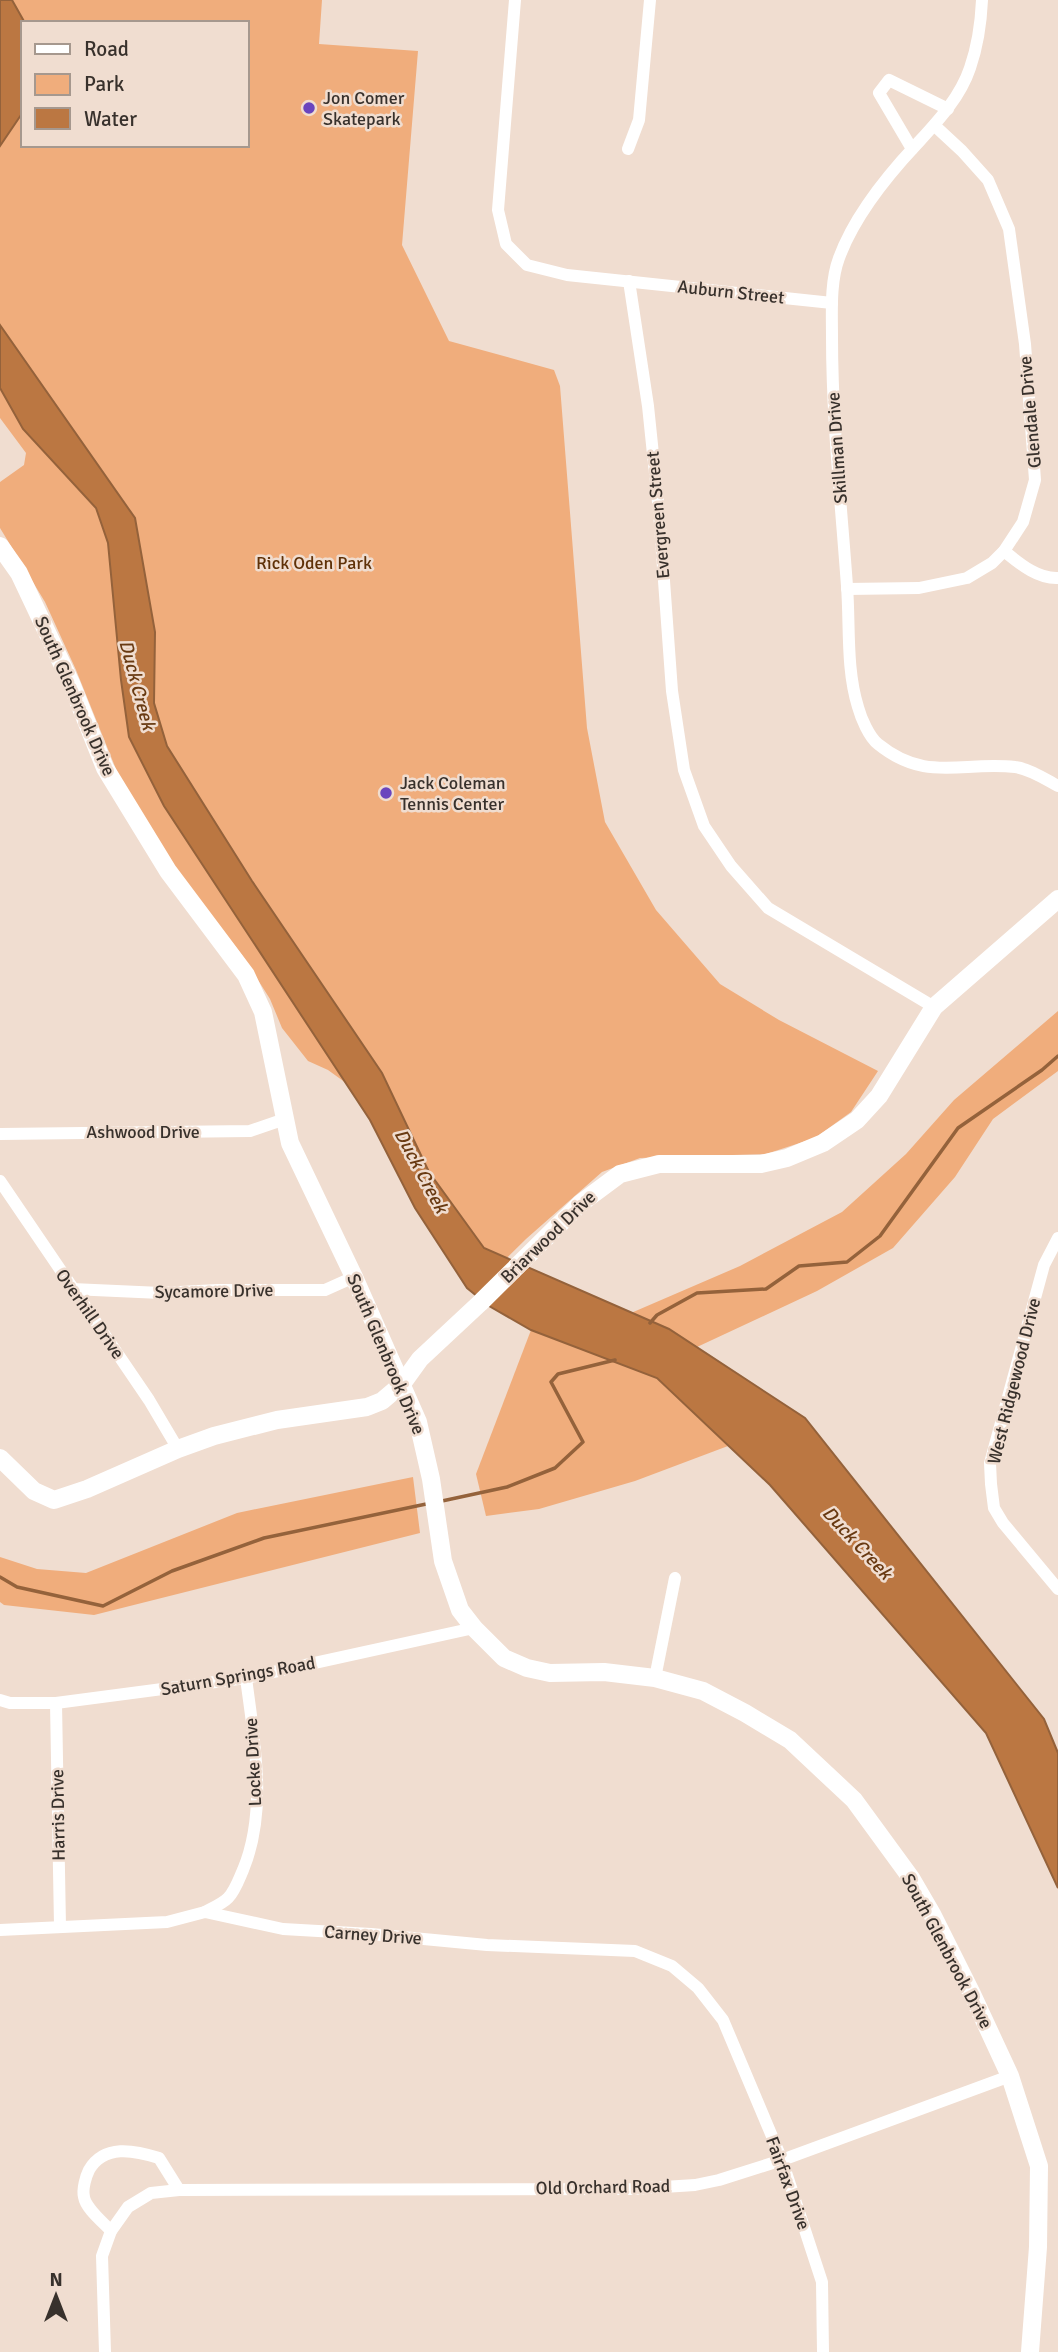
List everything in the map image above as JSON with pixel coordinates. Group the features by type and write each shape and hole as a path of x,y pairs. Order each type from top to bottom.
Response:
{"street":[{"path":"515,0 498,210 506,244 527,265 567,275 629,281"},
{"path":"628,149 639,120 650,0"},
{"name":"Skillman Drive","path":"982,0 981,27 970,70 948,108 864,210 847,238 837,262 832,303 832,385 850,662 858,707 874,741 900,760 942,769 1017,767 1058,786"},
{"path":"912,149 879,93 889,80 948,108"},
{"name":"Glendale Drive","path":"847,589 919,588 967,578 992,563 1004,551 1023,522 1035,480 1024,344 1009,229 988,180 962,151 934,126"},
{"name":"Auburn Street","path":"629,281 832,303"},
{"name":"Evergreen Street","path":"629,281 649,407 672,691 684,770 704,826 731,866 768,908 934,1007"},
{"name":"South Glenbrook Drive","path":"0,546 19,573 31,597 71,683 105,768 168,871 246,975 263,1012 290,1143 354,1277 418,1422 430,1476 443,1562 460,1610 504,1658 527,1668 550,1673 604,1672 655,1678 703,1691 790,1740 854,1800 911,1878 932,1914 1010,2076 1039,2166 1038,2246 1030,2352"},
{"path":"1004,551 1027,569 1058,578"},
{"name":"Briarwood Drive","path":"0,1458 34,1490 54,1500 215,1436 277,1420 367,1407 382,1401 402,1384 420,1359 582,1203 620,1174 659,1164 761,1164 787,1158 822,1143 857,1120 879,1096 934,1007 1058,899"},
{"name":"Ashwood Drive","path":"0,1134 250,1132 285,1119"},
{"name":"Overhill Drive","path":"0,1181 149,1400 178,1449"},
{"name":"West Ridgewood Drive","path":"1058,1238 1044,1265 990,1463 994,1508 1003,1523 1058,1590"},
{"name":"Sycamore Drive","path":"72,1289 161,1293 325,1290 354,1277"},
{"path":"655,1678 675,1578"},
{"name":"Saturn Springs Road","path":"0,1700 10,1703 56,1703 246,1678 474,1628"},
{"name":"Locke Drive","path":"205,1912 228,1898 250,1852 257,1806 256,1757 246,1678"},
{"name":"Harris Drive","path":"56,1703 60,1926"},
{"name":"Carney Drive","path":"0,1930 167,1922 205,1912 283,1929 488,1945 635,1951 672,1966 698,1988 723,2020"},
{"name":"Fairfax Drive","path":"723,2020 782,2160 822,2282 823,2352"},
{"name":"Old Orchard Road","path":"105,2352 102,2256 111,2231 128,2207 151,2193 179,2190 632,2189 695,2185 782,2160 1010,2076"},
{"path":"111,2231 94,2213 84,2197 86,2176 96,2158 116,2150 159,2158 179,2190"}],"green space":[{"name":"Rick Oden Park","path":"0,0 322,0 319,44 418,51 402,245 449,341 554,370 560,386 587,728 605,822 656,910 720,984 779,1020 878,1071 851,1112 815,1138 766,1154 640,1158 602,1172 526,1239 472,1292 415,1208 370,1120 346,1083 328,1070 308,1061 282,1028 270,999 242,955 168,859 118,774 45,602 0,528 0,482 24,465 26,453 0,418"},
{"path":"1058,1011 1058,1071 993,1119 955,1177 893,1248 817,1291 697,1347 669,1329 631,1313 740,1266 842,1212 906,1154 954,1100"},
{"path":"531,1330 657,1378 728,1446 635,1481 539,1509 486,1516 476,1474"},
{"path":"413,1477 420,1533 94,1615 4,1605 0,1602 0,1557 37,1569 86,1573 237,1513"}],"water":[{"path":"0,0 12,0 24,21 21,21 21,115 0,146"},
{"name":"Duck Creek","path":"0,325 135,518 155,632 154,703 167,746 252,881 382,1073 429,1172 484,1248 669,1329 805,1418 1044,1719 1058,1753 1058,1888 986,1733 770,1485 657,1378 531,1330 489,1306 467,1288 415,1208 370,1120 164,806 129,737 108,543 96,508 23,429 0,388"}],"waterway":[{"path":"650,1323 657,1315 697,1293 766,1289 799,1266 847,1262 880,1236 958,1128 1058,1056"},
{"path":"442,1501 507,1487 555,1468 583,1442 551,1382 558,1374 615,1360"},
{"path":"0,1577 17,1587 103,1606 172,1571 264,1538 431,1503"}],"place":[{"name":"Jon Comer Skatepark","path":"309,108"},
{"name":"Jack Coleman Tennis Center","path":"386,793"}]}
